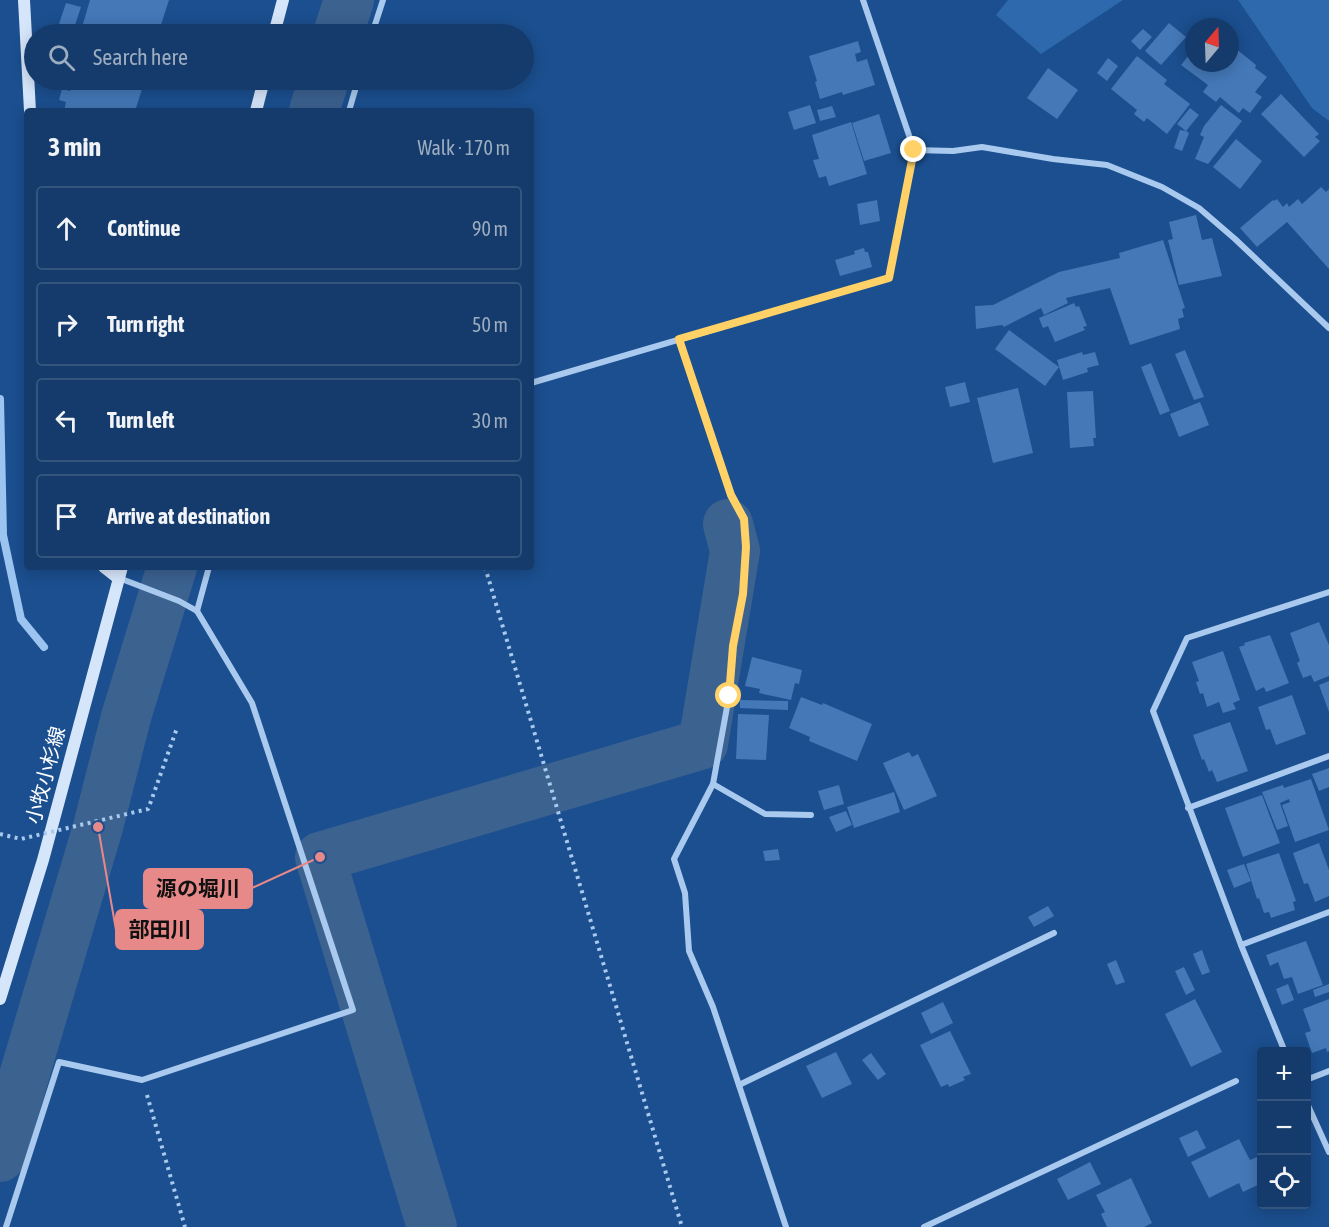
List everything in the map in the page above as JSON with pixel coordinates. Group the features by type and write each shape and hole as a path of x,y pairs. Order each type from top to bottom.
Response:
{"main road":[{"path":"24,0 25,24"},
{"path":"277,24 284,0"},
{"path":"29,90 30,108"},
{"path":"257,108 261,90"},
{"name":"小牧小杉線","path":"0,999 43,860 120,572"}],"street":[{"path":"375,24 383,0"},
{"path":"534,382 889,278 914,150 863,0"},
{"path":"350,108 355,90"},
{"path":"914,150 953,151 982,147 1107,165 1162,187 1199,208 1235,238 1329,328"},
{"path":"679,339 731,495 744,519 746,547 743,594 733,646 729,696 713,784 674,859 685,893 689,951 713,1007 786,1227"},
{"path":"197,610 208,570"},
{"path":"6,1227 59,1062 142,1080 353,1010 252,703 197,610 144,588 120,572"},
{"path":"1284,1047 1241,945 1153,711 1187,638 1329,592"},
{"path":"1188,808 1329,756"},
{"path":"713,784 765,814 811,815"},
{"path":"1241,945 1329,912"},
{"path":"739,1085 1054,933"},
{"path":"1311,1078 1329,1071"},
{"path":"924,1227 1236,1081"},
{"path":"1311,1112 1329,1152"}],"path":[{"path":"486,570 682,1227"},
{"path":"0,834 21,839 148,809 177,728"},
{"path":"142,1080 186,1227"}],"shaded area":[{"path":"1008,0 1123,0 1041,54 996,15"},
{"path":"1238,0 1329,0 1329,121 1312,108"}],"building":[{"path":"90,0 169,0 161,24 83,24"},
{"path":"66,3 81,7 75,24 59,24"},
{"path":"1169,23 1185,36 1161,65 1145,51"},
{"path":"1143,29 1152,37 1140,50 1131,41"},
{"path":"858,41 861,52 855,54 857,62 867,59 875,85 820,99 809,56"},
{"path":"1239,51 1267,77 1255,92 1262,97 1250,113 1243,108 1239,113 1220,97 1216,102 1203,92 1208,85 1190,72 1239,72"},
{"path":"1137,56 1167,80 1164,84 1190,104 1167,134 1147,118 1144,122 1134,114 1137,110 1111,89"},
{"path":"1108,58 1118,66 1107,81 1097,73"},
{"path":"1048,68 1078,90 1057,119 1027,98"},
{"path":"62,90 142,90 136,108 65,108 66,102 59,100"},
{"path":"1281,94 1319,134 1315,137 1320,141 1304,157 1261,114"},
{"path":"810,105 816,123 794,130 788,112"},
{"path":"1221,105 1242,121 1208,164 1195,159 1204,137 1200,135 1204,126"},
{"path":"832,106 836,117 820,121 817,110"},
{"path":"1190,108 1199,115 1186,131 1177,124"},
{"path":"879,114 891,153 864,161 852,123"},
{"path":"851,122 867,174 829,186 826,176 819,178 813,160 819,159 812,135"},
{"path":"1180,130 1189,133 1182,151 1174,148"},
{"path":"1236,139 1262,161 1240,189 1213,167"},
{"path":"1321,187 1326,192 1329,189 1329,269 1287,222 1257,247 1240,228 1273,200 1277,199 1283,207 1287,203 1289,207 1298,199 1302,204"},
{"path":"877,200 880,221 860,225 857,204"},
{"path":"1196,215 1202,240 1212,238 1222,276 1179,285 1168,240 1173,239 1169,222"},
{"path":"1163,240 1185,308 1182,309 1184,317 1178,319 1180,329 1130,345 1110,288 1066,298 1068,303 1044,315 1041,308 1004,327 1002,325 976,329 975,306 993,305 1059,272 1120,258 1119,253"},
{"path":"864,248 865,252 868,252 872,267 840,276 835,260 855,254 854,251"},
{"path":"1074,303 1076,307 1079,306 1087,326 1083,327 1085,330 1055,342 1048,326 1043,328 1039,318"},
{"path":"1009,330 1059,367 1045,386 995,349"},
{"path":"1185,350 1204,397 1194,400 1175,354"},
{"path":"1082,352 1083,355 1095,352 1099,365 1087,368 1088,372 1063,380 1057,360"},
{"path":"1151,363 1170,411 1160,415 1141,367"},
{"path":"965,382 970,402 950,407 945,387"},
{"path":"1018,388 1033,453 993,463 977,398"},
{"path":"1093,391 1096,438 1093,438 1094,446 1070,448 1067,392"},
{"path":"1200,402 1209,425 1179,437 1170,414"},
{"path":"1319,622 1329,645 1329,676 1314,682 1311,675 1303,678 1297,663 1300,661 1290,633"},
{"path":"1270,635 1289,683 1266,692 1264,687 1256,691 1239,647 1245,645 1244,643"},
{"path":"1223,651 1240,700 1233,703 1236,709 1223,713 1219,702 1207,707 1203,693 1200,694 1196,682 1199,681 1192,662"},
{"path":"752,657 802,670 799,684 795,683 791,700 759,693 760,689 745,686"},
{"path":"1329,681 1329,712 1319,685"},
{"path":"1292,695 1306,734 1276,745 1270,729 1266,730 1258,707"},
{"path":"801,697 822,705 823,703 872,724 857,761 809,741 810,737 789,728"},
{"path":"740,700 788,701 788,710 740,708"},
{"path":"738,714 769,715 766,760 736,759"},
{"path":"1230,722 1248,771 1217,782 1212,770 1209,772 1204,759 1202,760 1193,735"},
{"path":"909,752 912,757 918,754 937,796 904,810 883,763"},
{"path":"1329,768 1329,787 1319,791 1312,774"},
{"path":"1311,779 1329,830 1295,842 1282,805 1290,802 1289,799 1280,803 1288,826 1277,830 1262,792"},
{"path":"839,785 844,804 824,810 818,791"},
{"path":"894,792 900,812 854,828 847,807"},
{"path":"1262,795 1280,843 1243,857 1225,808"},
{"path":"846,811 852,825 836,832 829,817"},
{"path":"1319,843 1329,870 1329,896 1315,902 1308,883 1304,884 1293,853"},
{"path":"778,849 780,860 765,861 763,851"},
{"path":"1279,853 1296,901 1293,902 1295,910 1271,918 1269,912 1264,913 1259,898 1257,899 1246,864"},
{"path":"1244,864 1251,881 1234,888 1227,870"},
{"path":"1048,906 1054,916 1034,927 1028,917"},
{"path":"1306,941 1323,985 1298,994 1292,977 1284,979 1278,962 1270,966 1266,955"},
{"path":"1202,950 1210,972 1202,975 1193,954"},
{"path":"1116,960 1125,982 1116,985 1107,964"},
{"path":"1184,967 1195,990 1186,995 1175,971"},
{"path":"1288,984 1294,1000 1282,1005 1276,989"},
{"path":"1329,984 1329,992 1315,997 1313,990"},
{"path":"1195,999 1222,1052 1191,1067 1165,1014"},
{"path":"1329,999 1329,1051 1327,1052 1326,1048 1312,1053 1305,1033 1311,1031 1303,1009"},
{"path":"943,1002 953,1023 931,1034 921,1013"},
{"path":"950,1031 971,1074 963,1077 965,1080 949,1087 948,1084 941,1087 920,1045"},
{"path":"836,1052 852,1084 822,1098 806,1066"},
{"path":"871,1053 886,1074 878,1080 862,1060"},
{"path":"1197,1130 1206,1148 1188,1157 1179,1138"},
{"path":"1239,1139 1250,1160 1257,1157 1257,1185 1243,1192 1239,1183 1209,1198 1191,1162"},
{"path":"1090,1162 1101,1184 1068,1200 1057,1179"},
{"path":"1131,1178 1152,1223 1144,1227 1107,1227 1101,1214 1105,1212 1096,1195"}],"waterway":[{"path":"341,24 349,0"},
{"path":"315,108 321,90"},
{"path":"0,399 3,535 21,619 44,647"},
{"path":"432,1227 320,857 703,744 735,551 728,524"},
{"path":"0,1157 98,827 126,717 171,570"}],"place":[{"name":"部田川","path":"98,827"},
{"name":"源の堀川","path":"320,857"}],"route":[{"path":"729,696 733,646 743,594 746,547 744,519 731,495 679,339 889,278 914,150"}]}
